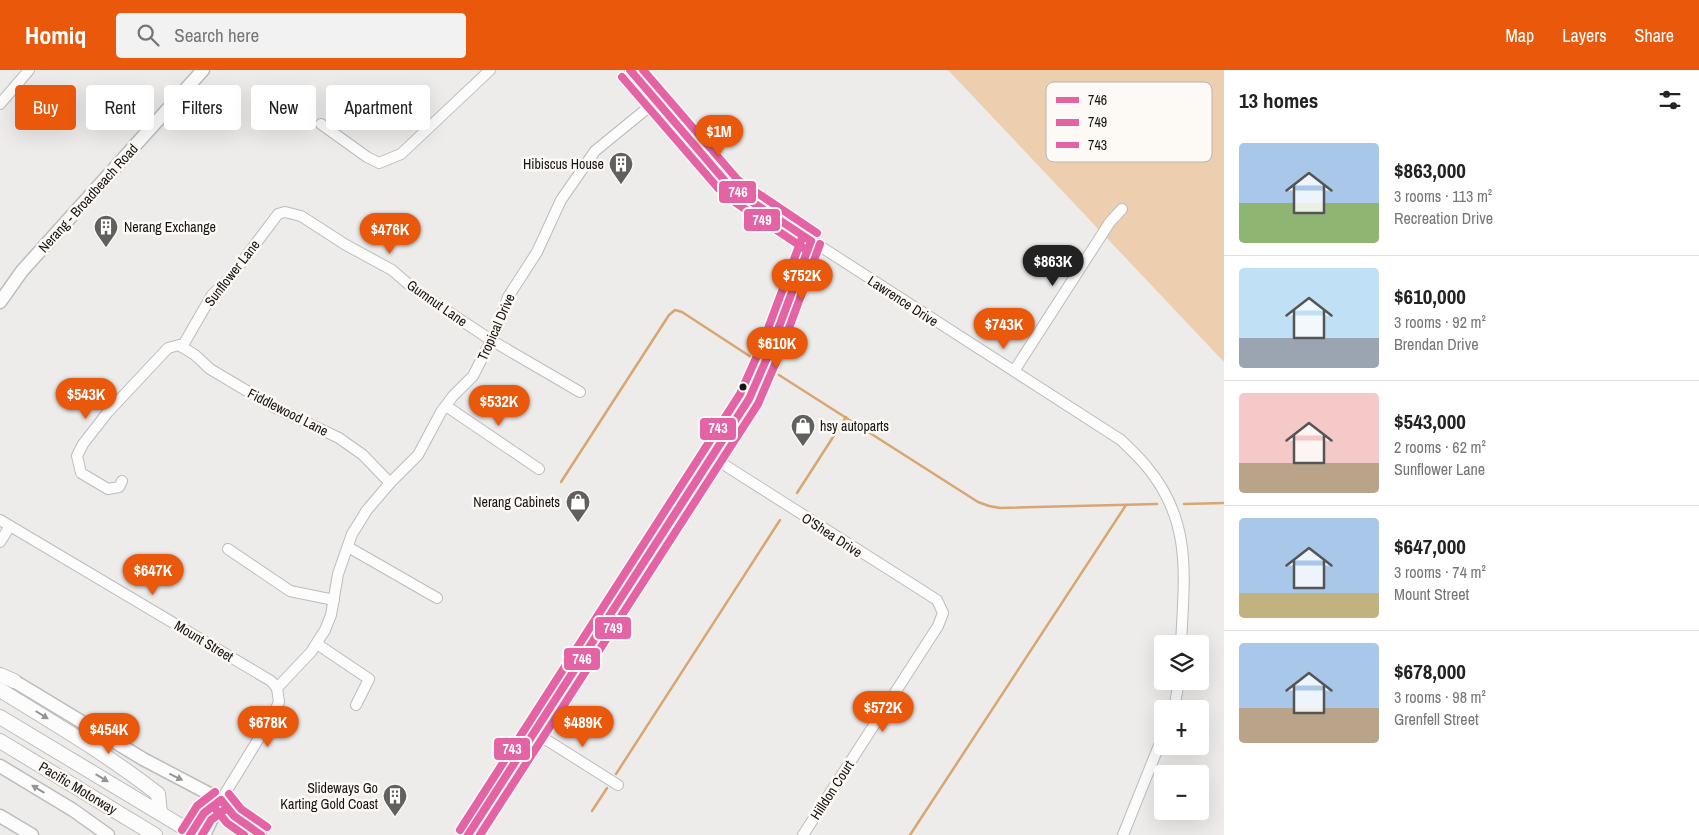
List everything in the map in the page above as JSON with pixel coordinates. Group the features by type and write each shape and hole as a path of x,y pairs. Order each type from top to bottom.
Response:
{"highway":[{"path":"0,674 14,680"},
{"path":"0,690 92,747 152,788 158,794 160,813"},
{"name":"Pacific Motorway","path":"0,717 196,835"},
{"name":"Pacific Motorway","path":"0,741 155,835"}],"main road":[{"name":"Nerang - Broadbeach Road","path":"0,295 203,70"},
{"name":"Nerang - Broadbeach Road","path":"0,302 14,281"},
{"path":"14,680 143,759 221,800 208,809 204,835"},
{"path":"0,766 65,805 108,835"},
{"path":"0,816 32,835"},
{"path":"190,835 207,819"}],"street":[{"path":"0,104 29,70"},
{"path":"321,124 367,157 379,163 401,154 490,70"},
{"name":"Lawrence Drive","path":"630,70 731,188 1121,440 1148,467 1164,492 1176,518 1183,545 1181,635"},
{"name":"Tropical Drive","path":"277,688 317,644 331,616 338,574 352,534 368,510 390,483 418,455 446,406 474,376 497,329 508,297 537,252 561,200 595,151 656,102"},
{"path":"1014,371 1114,217 1122,209"},
{"name":"Gumnut Lane","path":"278,214 285,212 301,216 325,232 392,270 414,289 492,340 580,392"},
{"name":"Sunflower Lane","path":"182,347 212,295 230,278 278,214"},
{"path":"468,835 749,399 760,377 811,241"},
{"path":"122,481 119,487 108,489 96,483 81,473 77,456 83,444 108,412 150,366 168,348 179,345 182,347"},
{"name":"Fiddlewood Lane","path":"182,347 196,355 210,369 267,403 344,441 363,455 390,483"},
{"path":"446,406 539,469"},
{"name":"O'Shea Drive","path":"712,457 937,600 943,614 941,618"},
{"name":"Mount Street","path":"0,520 271,681 277,688"},
{"path":"0,542 10,526"},
{"path":"348,547 437,598"},
{"path":"228,549 290,591 334,600"},
{"name":"Hilldon Court","path":"803,835 941,618"},
{"path":"317,644 369,679 356,705"},
{"path":"261,835 234,816 221,800 272,717 279,702 277,688"},
{"path":"534,732 618,785"},
{"path":"1124,835 1155,755"}],"shaded area":[{"path":"948,70 1224,70 1224,362"}],"waterway":[{"path":"561,482 669,315 675,310 682,312 751,357"},
{"path":"779,375 978,502 989,506 1000,508 1157,504"},
{"path":"797,493 846,417"},
{"path":"1184,504 1224,503"},
{"path":"910,835 1126,505"},
{"path":"616,774 780,520"},
{"path":"592,811 607,788"}],"transit line":[{"name":"746","path":"630,70 731,188 811,241"},
{"name":"743","path":"643,70 738,180 817,233"},
{"name":"749","path":"622,77 724,195 805,249"},
{"name":"743","path":"460,830 740,394 761,347 802,238"},
{"name":"746","path":"468,835 749,399 770,351 811,241"},
{"name":"749","path":"480,835 758,404 779,355 820,244"},
{"name":"743","path":"182,830 197,806 215,792"},
{"name":"743","path":"229,794 241,809 267,827"},
{"name":"746","path":"221,800 234,816 261,835"},
{"name":"746","path":"190,835 204,813 221,800"},
{"name":"749","path":"213,806 227,823 244,835"},
{"name":"749","path":"202,835 211,820 227,808"}],"place":[{"name":"Hibiscus House","path":"621,185"},
{"name":"Nerang Exchange","path":"106,248"},
{"name":"hsy autoparts","path":"803,447"},
{"name":"Nerang Cabinets","path":"578,523"},
{"name":"Slideways Go Karting Gold Coast","path":"395,817"}]}
